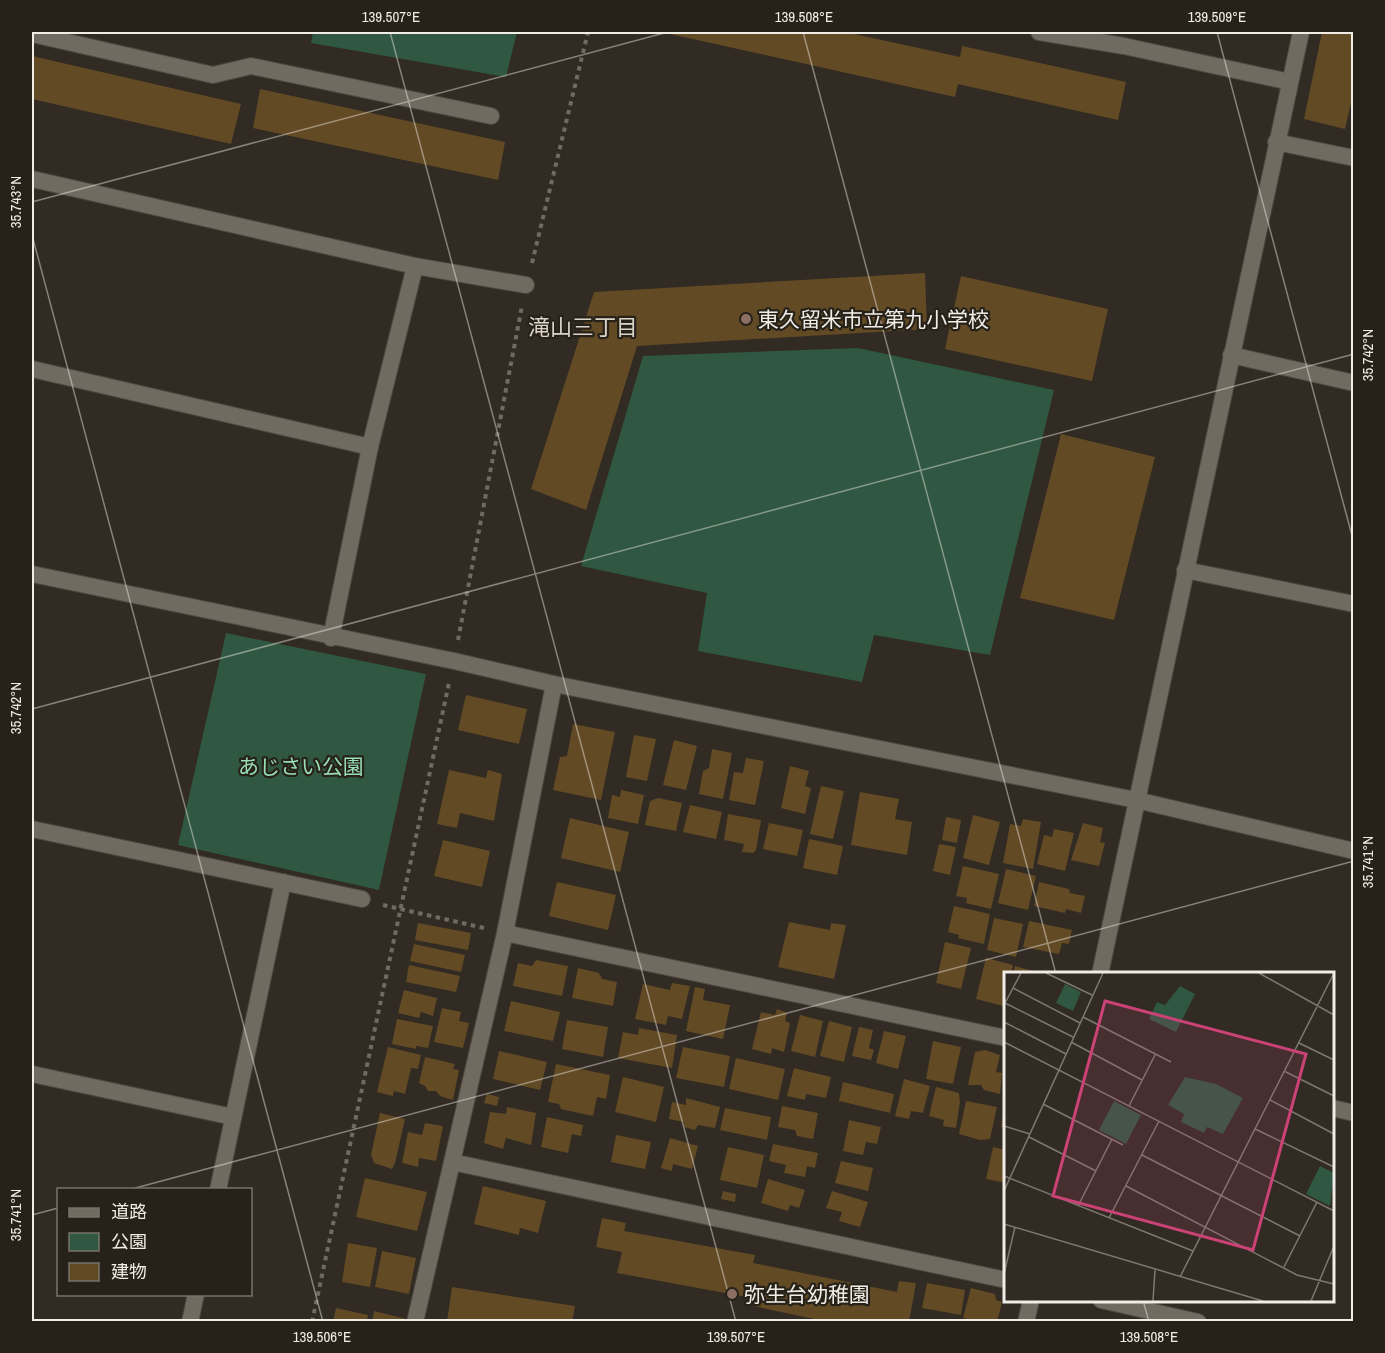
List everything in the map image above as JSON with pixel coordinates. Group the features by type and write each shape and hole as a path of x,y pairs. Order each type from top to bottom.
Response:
{"street":[{"path":"1039,32 1124,46 1290,82"},
{"path":"1113,32 1124,46"},
{"path":"1101,972 1230,355 1301,32"},
{"path":"32,33 213,75 251,66 491,116"},
{"path":"1276,142 1353,158"},
{"path":"32,179 415,266 526,285"},
{"path":"331,638 370,447 415,266"},
{"path":"1230,355 1353,383"},
{"path":"32,369 370,447"},
{"path":"1185,570 1353,604"},
{"path":"32,574 331,638 454,661 554,684 1136,800 1353,850"},
{"path":"415,1322 505,933 554,684"},
{"path":"32,829 362,899"},
{"path":"218,1188 283,882"},
{"path":"505,933 1004,1038"},
{"path":"32,1074 233,1117"},
{"path":"1334,1108 1353,1113"},
{"path":"452,1162 1004,1280"},
{"path":"190,1322 196,1296"},
{"path":"1026,1322 1031,1302"},
{"path":"1110,1302 1198,1322"}],"path":[{"path":"400,909 505,933"}],"green space":[{"path":"313,32 517,32 506,77 311,43"},
{"path":"858,348 1054,390 990,655 874,635 862,682 698,651 707,593 581,566 643,356"},
{"name":"あじさい公園","path":"226,633 426,674 379,890 178,845"}],"building":[{"path":"661,32 845,32 960,57 962,46 1126,82 1118,120 958,84 955,97"},
{"path":"1322,32 1354,32 1354,90 1345,129 1304,119"},
{"path":"32,56 241,104 231,144 32,99"},
{"path":"260,89 505,142 498,180 253,128"},
{"path":"925,273 927,329 637,346 586,510 531,489 594,292"},
{"path":"961,276 1108,309 1092,381 945,349"},
{"path":"1061,434 1155,457 1114,620 1020,598"},
{"path":"466,695 527,709 519,744 458,730"},
{"path":"573,724 615,732 601,800 553,790 560,757 567,756"},
{"path":"634,735 656,739 647,781 626,777"},
{"path":"674,740 697,746 686,790 663,785"},
{"path":"712,749 732,753 723,799 699,794 703,771 709,768"},
{"path":"746,758 764,761 755,805 729,800 734,772 743,773"},
{"path":"790,766 809,771 805,786 811,788 805,814 781,808"},
{"path":"449,770 486,778 488,770 502,774 494,821 460,813 457,828 437,824"},
{"path":"821,786 844,791 833,839 810,834"},
{"path":"621,790 644,795 638,824 608,818 612,795 620,797"},
{"path":"860,792 899,799 895,819 912,822 907,855 851,845"},
{"path":"658,798 682,803 676,831 645,825 650,801"},
{"path":"690,805 722,812 716,839 683,832"},
{"path":"728,814 761,820 756,850 753,853 742,852 744,844 724,840"},
{"path":"973,815 1000,822 989,865 963,858"},
{"path":"946,817 961,820 957,843 942,840"},
{"path":"570,818 629,832 620,872 561,858"},
{"path":"1023,819 1041,822 1033,869 1003,863 1010,824 1021,826"},
{"path":"769,823 803,830 797,856 763,849"},
{"path":"1083,823 1103,828 1100,842 1105,843 1099,866 1071,860"},
{"path":"1054,829 1074,833 1065,871 1037,864 1044,835 1052,837"},
{"path":"809,839 843,846 837,875 803,868"},
{"path":"443,840 490,851 482,887 434,876"},
{"path":"939,844 956,847 950,875 933,871"},
{"path":"963,866 999,874 991,909 966,903 967,898 956,896"},
{"path":"1006,869 1036,876 1028,910 998,903"},
{"path":"557,882 616,895 608,930 549,916"},
{"path":"1039,882 1069,889 1070,893 1085,896 1081,913 1066,909 1065,913 1034,906"},
{"path":"954,906 990,914 984,944 958,938 959,935 948,932"},
{"path":"994,918 1023,924 1016,957 987,950"},
{"path":"1029,921 1072,930 1069,944 1062,943 1059,954 1023,947"},
{"path":"789,922 830,930 831,923 846,925 834,979 778,967"},
{"path":"418,923 471,933 468,950 415,940"},
{"path":"945,942 971,948 961,989 936,983"},
{"path":"414,944 465,955 461,972 410,961"},
{"path":"986,958 1013,965 1011,972 1004,972 1003,1006 976,999"},
{"path":"536,960 568,966 562,996 513,986 518,963 532,966"},
{"path":"409,965 460,976 456,992 406,982"},
{"path":"1015,966 1036,972 1014,972"},
{"path":"578,968 599,973 602,979 617,982 613,1006 572,998"},
{"path":"672,983 690,986 682,1019 668,1016 666,1025 635,1019 643,984 670,990"},
{"path":"695,987 705,989 703,1000 730,1005 723,1039 686,1031"},
{"path":"404,990 437,998 433,1016 421,1012 419,1018 398,1013"},
{"path":"511,1001 560,1012 553,1041 504,1031"},
{"path":"442,1008 461,1012 459,1021 469,1023 463,1048 434,1042"},
{"path":"777,1009 787,1013 785,1021 790,1023 784,1052 772,1048 771,1054 752,1049 761,1012 775,1015"},
{"path":"800,1015 823,1021 815,1057 791,1051"},
{"path":"397,1019 433,1026 428,1048 416,1046 416,1049 392,1044"},
{"path":"567,1020 608,1027 603,1057 562,1049"},
{"path":"829,1021 852,1027 844,1062 820,1056"},
{"path":"859,1027 873,1030 869,1048 874,1050 871,1060 852,1056"},
{"path":"639,1028 677,1035 672,1068 618,1058 623,1032 638,1035"},
{"path":"884,1031 906,1036 898,1069 876,1063"},
{"path":"933,1041 961,1047 953,1084 926,1079"},
{"path":"388,1047 421,1055 418,1069 411,1068 405,1094 394,1091 393,1096 377,1092"},
{"path":"683,1047 730,1056 724,1087 676,1078"},
{"path":"985,1050 1000,1055 996,1072 1002,1073 1000,1094 984,1090 981,1085 968,1085 975,1052"},
{"path":"499,1051 547,1062 540,1090 493,1079"},
{"path":"425,1057 455,1064 453,1069 459,1070 453,1100 440,1096 436,1091 428,1091 419,1083"},
{"path":"736,1058 785,1069 778,1100 729,1089"},
{"path":"556,1064 610,1075 606,1099 597,1097 593,1116 561,1109 559,1104 548,1102"},
{"path":"794,1068 831,1077 826,1098 806,1094 805,1100 787,1096"},
{"path":"623,1077 664,1087 656,1122 615,1112"},
{"path":"904,1079 930,1086 923,1113 911,1111 909,1119 895,1116"},
{"path":"843,1082 894,1094 890,1113 839,1101"},
{"path":"936,1087 959,1093 956,1128 943,1126 944,1120 929,1116"},
{"path":"487,1094 499,1097 497,1106 484,1103"},
{"path":"686,1098 720,1107 715,1128 698,1125 695,1130 684,1127 684,1122 669,1119 672,1102 686,1105"},
{"path":"966,1101 997,1107 990,1139 980,1140 959,1134"},
{"path":"782,1106 818,1113 813,1139 797,1136 795,1130 778,1127"},
{"path":"507,1107 536,1113 531,1145 506,1138 503,1149 484,1143 490,1112 506,1114"},
{"path":"725,1108 771,1117 767,1140 720,1130"},
{"path":"1004,1108 1004,1128 1001,1127"},
{"path":"380,1113 405,1119 392,1169 374,1163 371,1155"},
{"path":"547,1117 583,1125 581,1136 572,1134 568,1153 541,1147"},
{"path":"849,1120 881,1127 877,1144 866,1142 863,1155 843,1151"},
{"path":"425,1123 443,1126 436,1161 419,1158 418,1167 402,1163 408,1132 422,1135"},
{"path":"616,1135 651,1142 645,1169 611,1162"},
{"path":"670,1138 698,1146 692,1169 673,1164 672,1171 661,1168"},
{"path":"773,1144 818,1153 815,1168 807,1166 805,1177 784,1173 786,1165 769,1161"},
{"path":"728,1147 764,1155 757,1188 720,1180"},
{"path":"993,1147 1004,1150 1004,1183 986,1179"},
{"path":"841,1161 873,1168 868,1191 835,1183"},
{"path":"365,1178 427,1192 417,1231 356,1217"},
{"path":"768,1179 805,1190 799,1208 790,1205 788,1211 761,1203"},
{"path":"483,1186 546,1201 538,1233 520,1228 519,1235 474,1224"},
{"path":"723,1191 736,1194 735,1202 721,1199"},
{"path":"832,1191 868,1202 860,1227 839,1221 842,1212 826,1208"},
{"path":"602,1218 626,1223 624,1231 755,1255 753,1263 897,1292 899,1281 916,1283 909,1322 828,1322 753,1306 752,1298 617,1273 622,1252 596,1247"},
{"path":"348,1243 377,1248 370,1287 342,1282"},
{"path":"382,1251 416,1258 409,1294 375,1287"},
{"path":"927,1283 965,1290 961,1315 922,1308"},
{"path":"452,1287 575,1306 572,1322 447,1321"},
{"path":"971,1288 995,1294 996,1300 1002,1302 997,1322 978,1322 963,1318"},
{"path":"336,1308 368,1315 367,1322 333,1322"},
{"path":"374,1311 414,1321 414,1322 372,1322"}],"place":[{"name":"東久留米市立第九小学校","path":"746,319"},
{"name":"弥生台幼稚園","path":"732,1294"}],"district":[{"name":"滝山三丁目","path":"583,327"}]}
